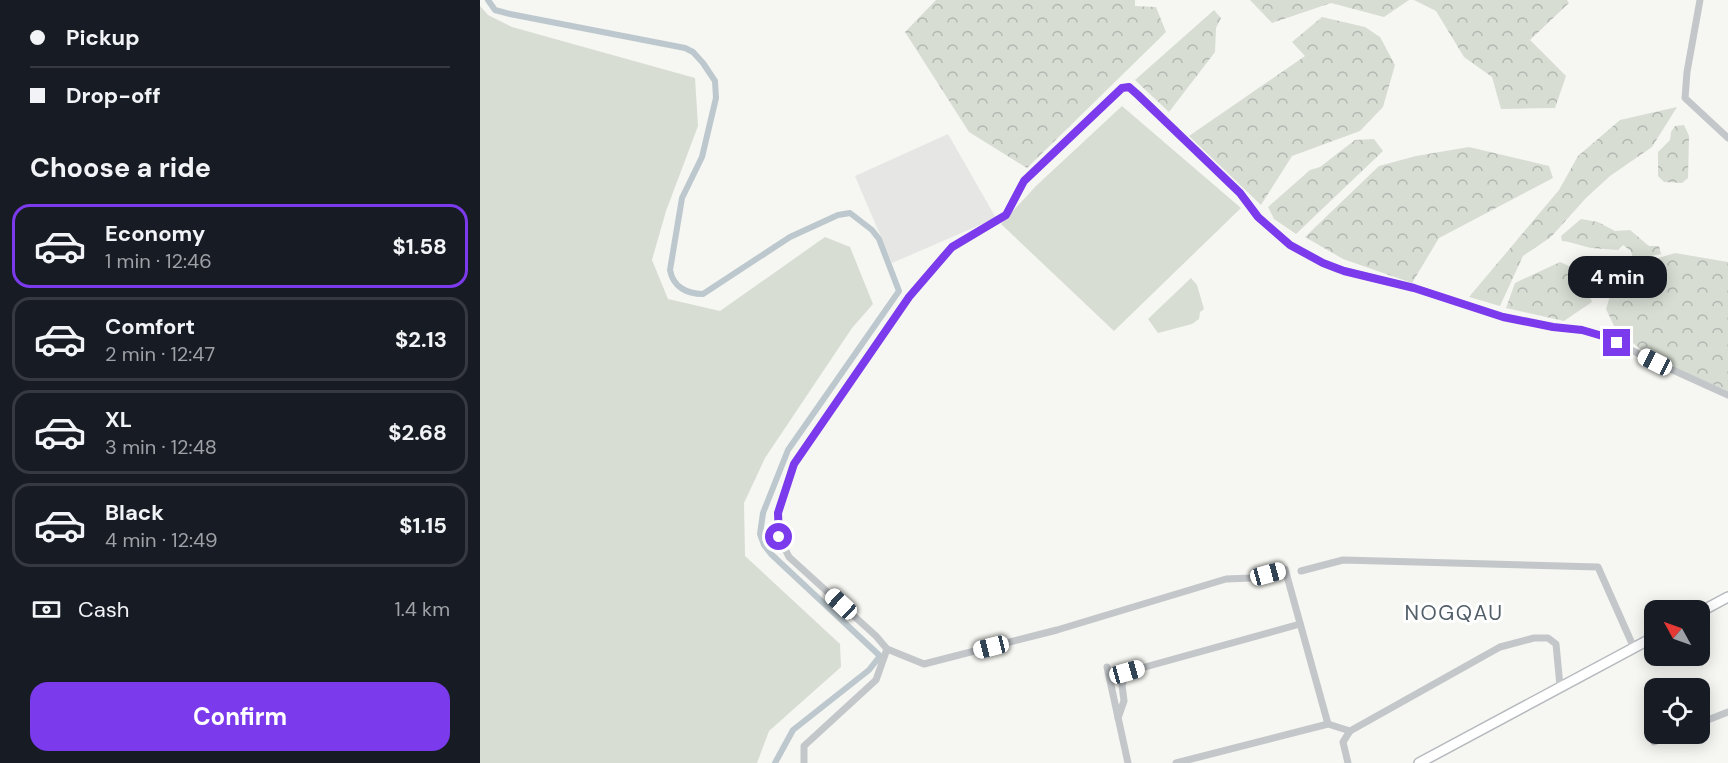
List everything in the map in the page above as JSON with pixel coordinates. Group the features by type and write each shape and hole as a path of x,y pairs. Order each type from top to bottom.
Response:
{"main road":[{"path":"1710,608 1727,600"},
{"path":"1422,762 1644,642"}],"street":[{"path":"1700,0 1687,72 1685,98 1728,138"},
{"path":"1328,724 1285,569 1251,578 1226,579 1057,630 924,664 887,649 876,636 789,557 779,537 778,513 794,464 909,297 950,250 1006,215 1024,181 1122,88 1129,87 1138,95 1240,193 1258,217 1290,245 1323,263 1344,271 1414,288 1503,317 1582,330 1606,337 1728,395"},
{"path":"1300,571 1343,560 1598,567 1634,648"},
{"path":"1118,718 1124,701 1122,686 1127,672 1300,624"},
{"path":"1348,763 1343,742 1350,731 1500,647 1534,638 1548,638 1556,644 1560,686"},
{"path":"804,763 804,746 876,680 887,649"},
{"path":"1107,667 1128,763"},
{"path":"1710,719 1728,712"},
{"path":"1176,763 1328,724 1350,731"}],"shaded area":[{"path":"948,134 996,218 892,263 855,176"}],"green space":[{"path":"936,0 1135,0 1135,6 1156,7 1166,32 1027,168 969,132 905,32"},
{"path":"1250,0 1409,0 1384,17 1331,3 1272,23"},
{"path":"1414,0 1567,0 1569,3 1530,40 1566,76 1555,108 1501,109 1492,77 1464,57 1436,11"},
{"path":"480,6 488,15 512,27 695,78 698,126 666,211 652,260 668,299 720,311 825,237 850,247 873,304 852,328 765,458 744,503 745,556 840,644 841,667 769,731 757,763 480,763"},
{"path":"1214,10 1221,18 1216,28 1215,52 1169,112 1135,80"},
{"path":"1322,17 1365,27 1380,37 1395,65 1383,107 1360,131 1292,156 1261,205 1189,136 1305,56 1292,42"},
{"path":"1122,106 1241,208 1114,331 1001,224 1036,186"},
{"path":"1677,107 1652,147 1610,176 1586,198 1551,237 1523,256 1500,306 1469,297 1559,190 1578,156 1620,120"},
{"path":"1684,125 1689,136 1688,178 1682,183 1664,182 1658,176 1658,152 1670,140 1675,126"},
{"path":"1374,139 1383,151 1296,234 1274,219 1268,207 1310,170 1320,167 1355,140"},
{"path":"1469,147 1549,166 1553,178 1439,238 1412,283 1343,259 1305,237 1379,166 1416,156"},
{"path":"1581,219 1598,222 1615,231 1630,230 1649,246 1659,246 1661,254 1633,259 1631,251 1623,245 1618,250 1592,248 1562,241 1561,236"},
{"path":"1675,253 1728,262 1728,391 1651,358 1615,328 1606,309 1618,270"},
{"path":"1560,262 1580,271 1592,302 1564,321 1506,308 1515,283"},
{"path":"1191,278 1197,285 1204,309 1200,312 1199,319 1192,324 1158,333 1148,319"}],"waterway":[{"path":"488,0 495,10 510,14 685,48 693,52 703,63 715,81 716,98 702,157 682,198 670,270 674,281 682,288 692,293 703,294 790,237 838,215 850,213 872,230 879,239 899,291 788,450 763,513 760,534 771,554 880,656 869,670 793,730 775,763"}],"district":[{"name":"NOGQAU","path":"1454,613"}],"route":[{"path":"779,537 778,513 794,464 909,297 952,247 1006,215 1024,181 1122,88 1129,87 1138,95 1240,193 1258,217 1290,245 1323,263 1344,271 1414,288 1503,317 1582,330 1617,343"}]}
